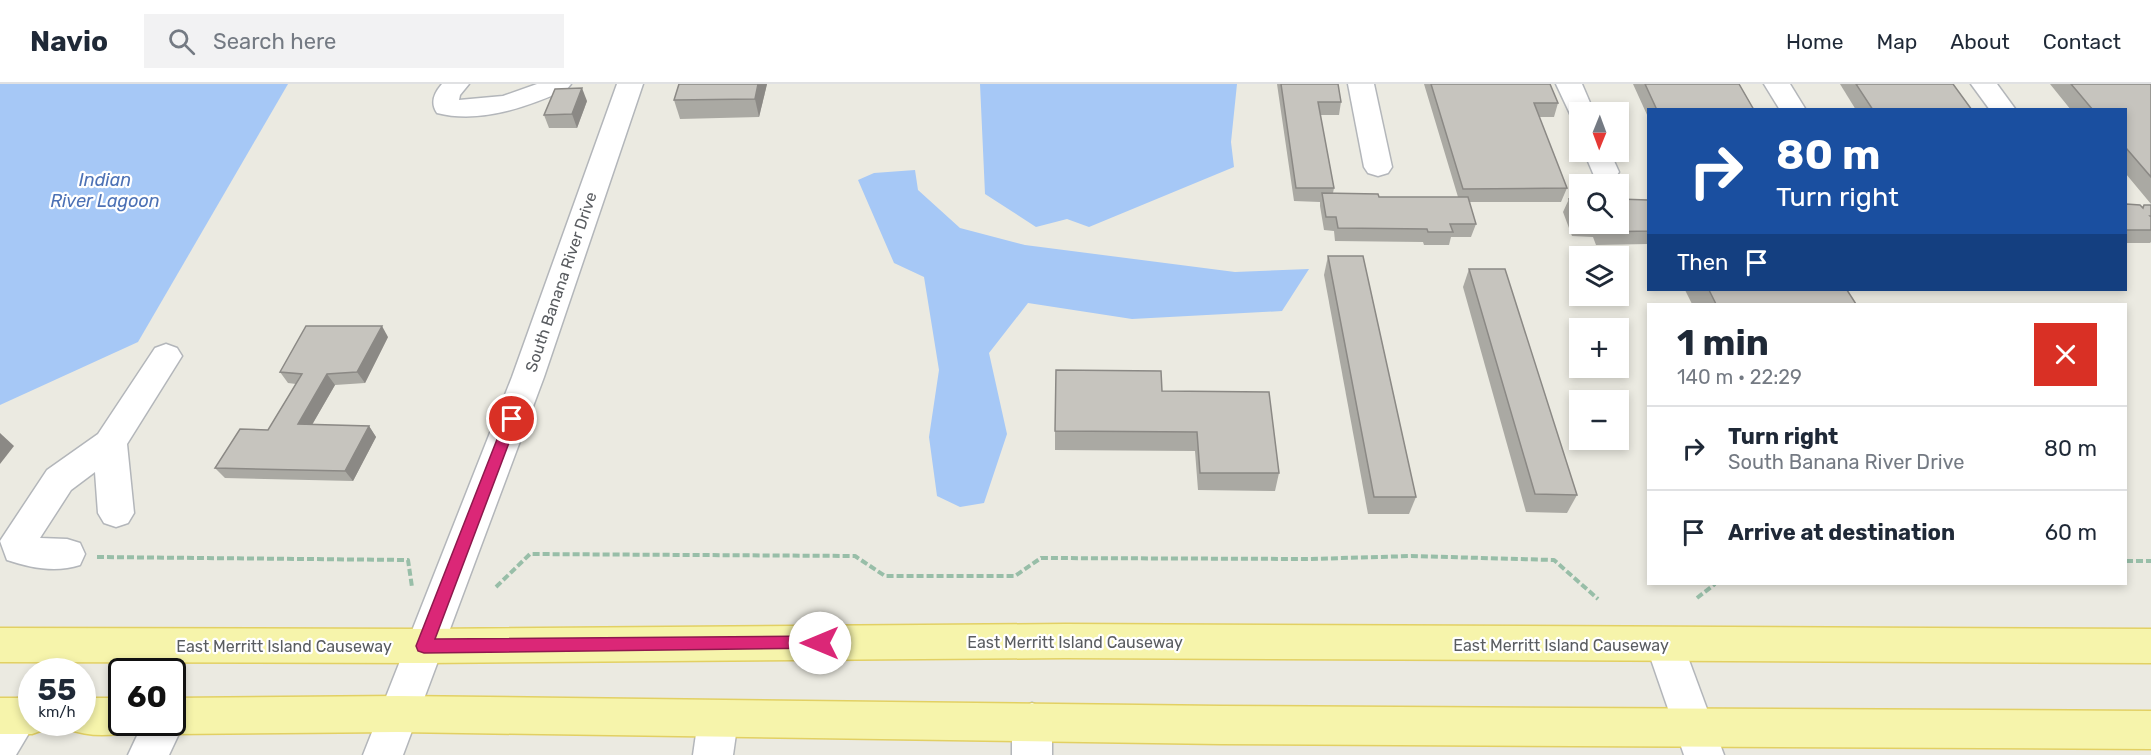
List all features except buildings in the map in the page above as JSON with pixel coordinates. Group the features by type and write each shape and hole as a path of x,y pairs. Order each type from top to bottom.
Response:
{"main road":[{"name":"East Merritt Island Causeway","path":"0,645 424,646 1053,641 2151,646"},
{"path":"186,716 398,714 715,738 1699,742 2151,730"}],"street":[{"path":"456,84 447,94 446,108 492,108 528,98 558,84"},
{"name":"South Banana River Drive","path":"383,755 528,377 630,84"},
{"path":"1361,84 1378,167"},
{"path":"1569,84 1577,102"},
{"path":"1778,84 1792,108"},
{"path":"1984,84 2002,108"},
{"path":"78,555 39,553 20,549 18,541 59,480 110,443 166,356"},
{"path":"110,443 116,513"},
{"path":"1665,645 1699,742"},
{"path":"148,755 158,736"}],"path":[{"path":"496,587 530,554 855,556 885,576 1015,576 1041,558 1310,559 1411,556 1554,560 1598,599"},
{"path":"78,555 408,560 412,586"},
{"path":"2127,561 2151,561"},
{"path":"1697,598 1714,585"}],"water":[{"name":"Indian River Lagoon","path":"0,84 288,84 138,342 0,405"},
{"path":"980,84 1237,84 1231,142 1234,167 1089,227 1067,219 1036,227 985,194"},
{"path":"915,170 918,190 960,228 1025,245 1235,272 1309,269 1282,311 1132,319 1028,303 989,353 1007,434 984,503 960,507 937,496 929,437 939,370 924,277 894,263 858,180 874,173"}],"route":[{"path":"512,419 424,646 820,643"}]}
